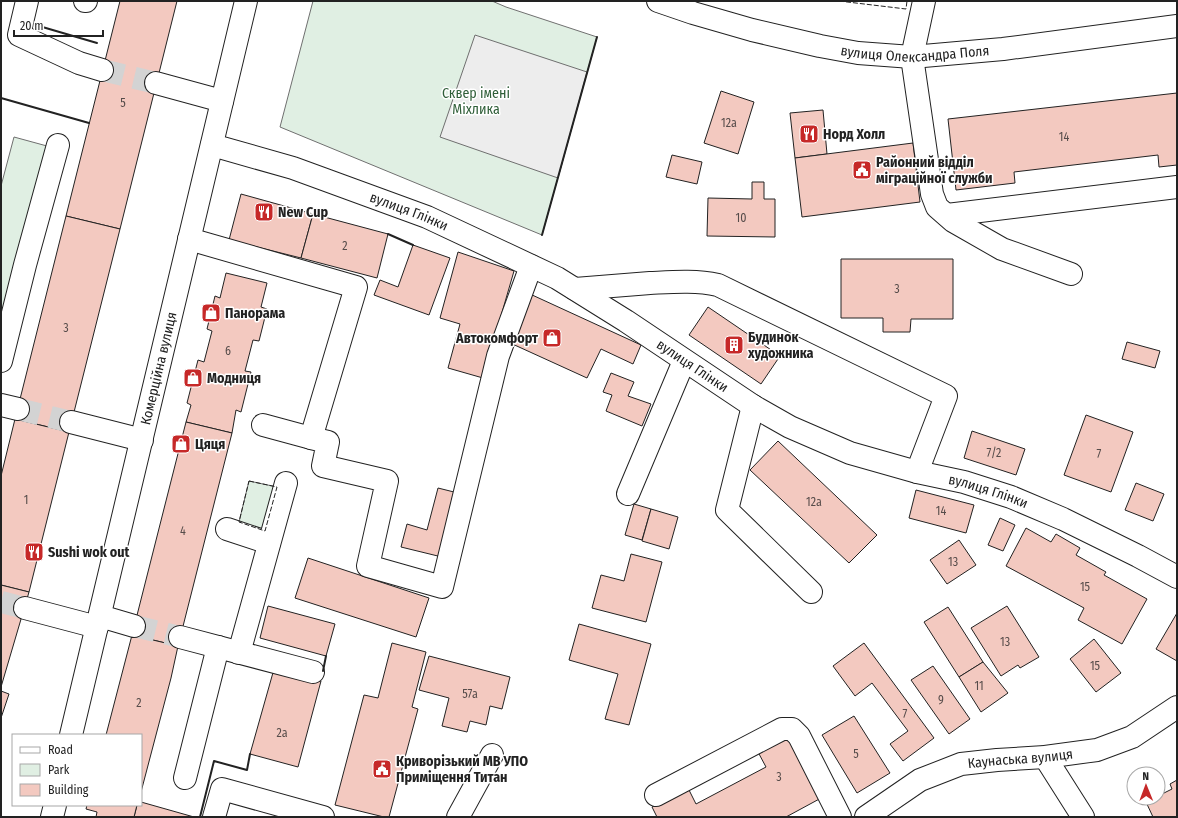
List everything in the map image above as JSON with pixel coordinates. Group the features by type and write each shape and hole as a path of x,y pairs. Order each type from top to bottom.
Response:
{"street":[{"path":"27,1 19,35 79,63 102,70"},
{"name":"Комерційна вулиця","path":"71,734 246,1"},
{"name":"вулиця Олександра Поля","path":"658,1 693,13 716,10 752,30 820,46 858,53 912,57 1003,49 1177,26"},
{"path":"924,1 912,57 932,194 937,207 953,221 1002,249 1071,274"},
{"path":"156,83 222,101"},
{"path":"1,361 58,145"},
{"name":"вулиця Глінки","path":"212,145 293,168 426,217 557,278 626,321 753,406 790,427 850,453 917,472 964,482 1011,497 1076,526 1177,577"},
{"path":"947,215 1177,187"},
{"path":"189,239 356,287 311,438"},
{"path":"263,425 328,442 323,466 387,481 368,566 442,587 498,356 531,266"},
{"path":"575,289 678,282 718,285 946,396 917,472"},
{"path":"628,494 684,361"},
{"path":"753,406 727,510 811,592"},
{"path":"71,422 142,440"},
{"path":"239,653 286,483"},
{"path":"227,529 270,543"},
{"path":"25,608 98,622 134,626"},
{"path":"180,638 313,672"},
{"path":"185,778 218,647"},
{"name":"Каунаська вулиця","path":"866,817 920,780 961,764 1045,757 1097,750 1132,737 1177,707"},
{"path":"656,795 782,729 792,730 800,736 840,817"},
{"path":"458,817 492,755"},
{"path":"1045,757 1083,817"},
{"path":"214,817 222,788 323,817"},
{"path":"52,817 55,806"}],"green space":[{"name":"Сквер імені Міхлика","path":"313,1 492,1 597,37 542,235 280,127"},
{"path":"14,137 47,146 1,326 1,186"},
{"path":"249,481 277,487 265,531 239,522"}],"shaded area":[{"path":"475,35 587,72 558,178 440,137"}],"building":[{"path":"120,1 177,1 120,229 66,216"},
{"path":"721,91 754,102 738,154 704,143"},
{"path":"1177,93 1177,165 1159,167 1158,155 1014,172 1015,183 956,190 948,119"},
{"name":"Норд Холл","path":"823,110 827,154 795,158 790,113"},
{"path":"913,143 920,202 802,217 795,158"},
{"path":"672,155 702,162 697,184 666,177"},
{"path":"752,182 764,182 764,199 775,199 775,237 707,236 708,198 752,199"},
{"path":"241,194 313,214 301,258 229,240"},
{"path":"313,214 388,234 377,278 301,258"},
{"path":"66,216 120,229 69,432 15,419"},
{"path":"413,245 450,258 429,315 374,295 380,280 398,287"},
{"path":"458,252 514,271 483,378 448,368 460,324 440,318"},
{"path":"841,259 953,259 953,319 911,319 910,332 883,332 883,318 841,318"},
{"path":"226,273 267,283 261,307 267,309 259,341 253,340 245,371 251,372 241,412 236,410 232,433 186,422 191,405 187,403 198,360 204,362 212,331 207,329 215,296 220,298"},
{"path":"530,294 641,345 633,364 601,349 587,378 508,342"},
{"name":"Будинок художника","path":"708,307 780,356 761,384 689,335"},
{"path":"1127,342 1160,351 1155,368 1122,359"},
{"path":"611,373 634,382 628,396 651,404 642,426 606,411 612,395 603,392"},
{"path":"1086,415 1133,432 1111,492 1064,475"},
{"path":"15,419 69,432 29,592 1,585 1,476"},
{"path":"186,422 232,433 178,646 132,635"},
{"path":"972,431 1025,449 1016,475 964,458"},
{"path":"778,441 877,535 849,563 750,470"},
{"path":"1136,483 1164,494 1153,521 1125,510"},
{"path":"438,488 462,494 446,558 401,547 407,524 427,530"},
{"path":"916,490 974,505 966,533 909,518"},
{"path":"634,504 651,509 642,540 625,535"},
{"path":"651,509 678,517 669,549 642,541"},
{"path":"1000,518 1015,525 1003,551 988,545"},
{"path":"1026,528 1051,542 1056,534 1080,548 1076,555 1106,572 1104,575 1147,599 1122,644 1078,620 1084,608 1006,566"},
{"path":"959,540 976,565 947,584 930,560"},
{"path":"631,554 662,562 646,622 592,608 601,575 624,581"},
{"path":"308,558 429,598 416,637 295,598"},
{"path":"1,585 29,592 1,687"},
{"path":"268,606 335,624 326,656 260,638"},
{"path":"1007,606 1039,657 1020,668 1018,665 1001,676 971,628"},
{"path":"948,607 983,662 959,677 924,622"},
{"path":"1177,613 1177,661 1156,649"},
{"path":"579,624 651,644 629,725 605,719 618,674 569,660"},
{"path":"132,635 178,646 142,788 142,734 106,734"},
{"path":"1094,639 1121,673 1096,692 1070,659"},
{"path":"392,643 426,652 412,707 418,709 389,817 384,817 335,805 364,695 378,698"},
{"path":"864,643 934,738 903,761 890,744 908,731 872,683 855,696 833,666"},
{"path":"429,656 510,677 502,709 490,706 486,725 470,721 467,732 442,726 449,698 419,690"},
{"path":"983,662 1008,693 981,712 959,677"},
{"path":"933,666 970,719 949,734 911,680"},
{"path":"274,669 321,681 298,767 250,754"},
{"path":"1,691 9,694 1,718"},
{"path":"854,716 890,773 857,793 822,735"},
{"path":"790,735 823,797 786,817 657,817 652,807 688,788 696,804 766,767 758,752"},
{"path":"1177,780 1177,817 1153,817 1148,806 1166,806 1166,792 1172,789 1170,784"},
{"path":"142,802 194,817 134,817 137,806 142,806"},
{"path":"87,806 137,806 134,817 96,817 97,812 86,809"}],"tunnel":[{"path":"102,70 156,83"},
{"path":"18,409 71,422"},
{"path":"1,602 25,608"},
{"path":"134,626 180,637"}],"fence":[{"path":"839,1 906,9 907,1"},
{"path":"249,481 277,487 265,531 239,522 249,481"}],"wall":[{"path":"39,26 97,43"},
{"path":"542,235 597,37"},
{"path":"1,98 89,123"},
{"path":"388,234 413,245"},
{"path":"323,671 326,656"},
{"path":"200,817 214,761 247,770 250,754"}],"place":[{"name":"Норд Холл","path":"809,134"},
{"name":"Районний вiддiл мiграцiйної служби","path":"862,170"},
{"name":"New Cup","path":"264,212"},
{"name":"Панорама","path":"211,313"},
{"name":"Автокомфорт","path":"552,338"},
{"name":"Будинок художника","path":"734,345"},
{"name":"Модниця","path":"193,378"},
{"name":"Цяця","path":"181,444"},
{"name":"Sushi wok out","path":"34,552"},
{"name":"Криворізький МВ УПО Приміщення Титан","path":"382,769"}]}
